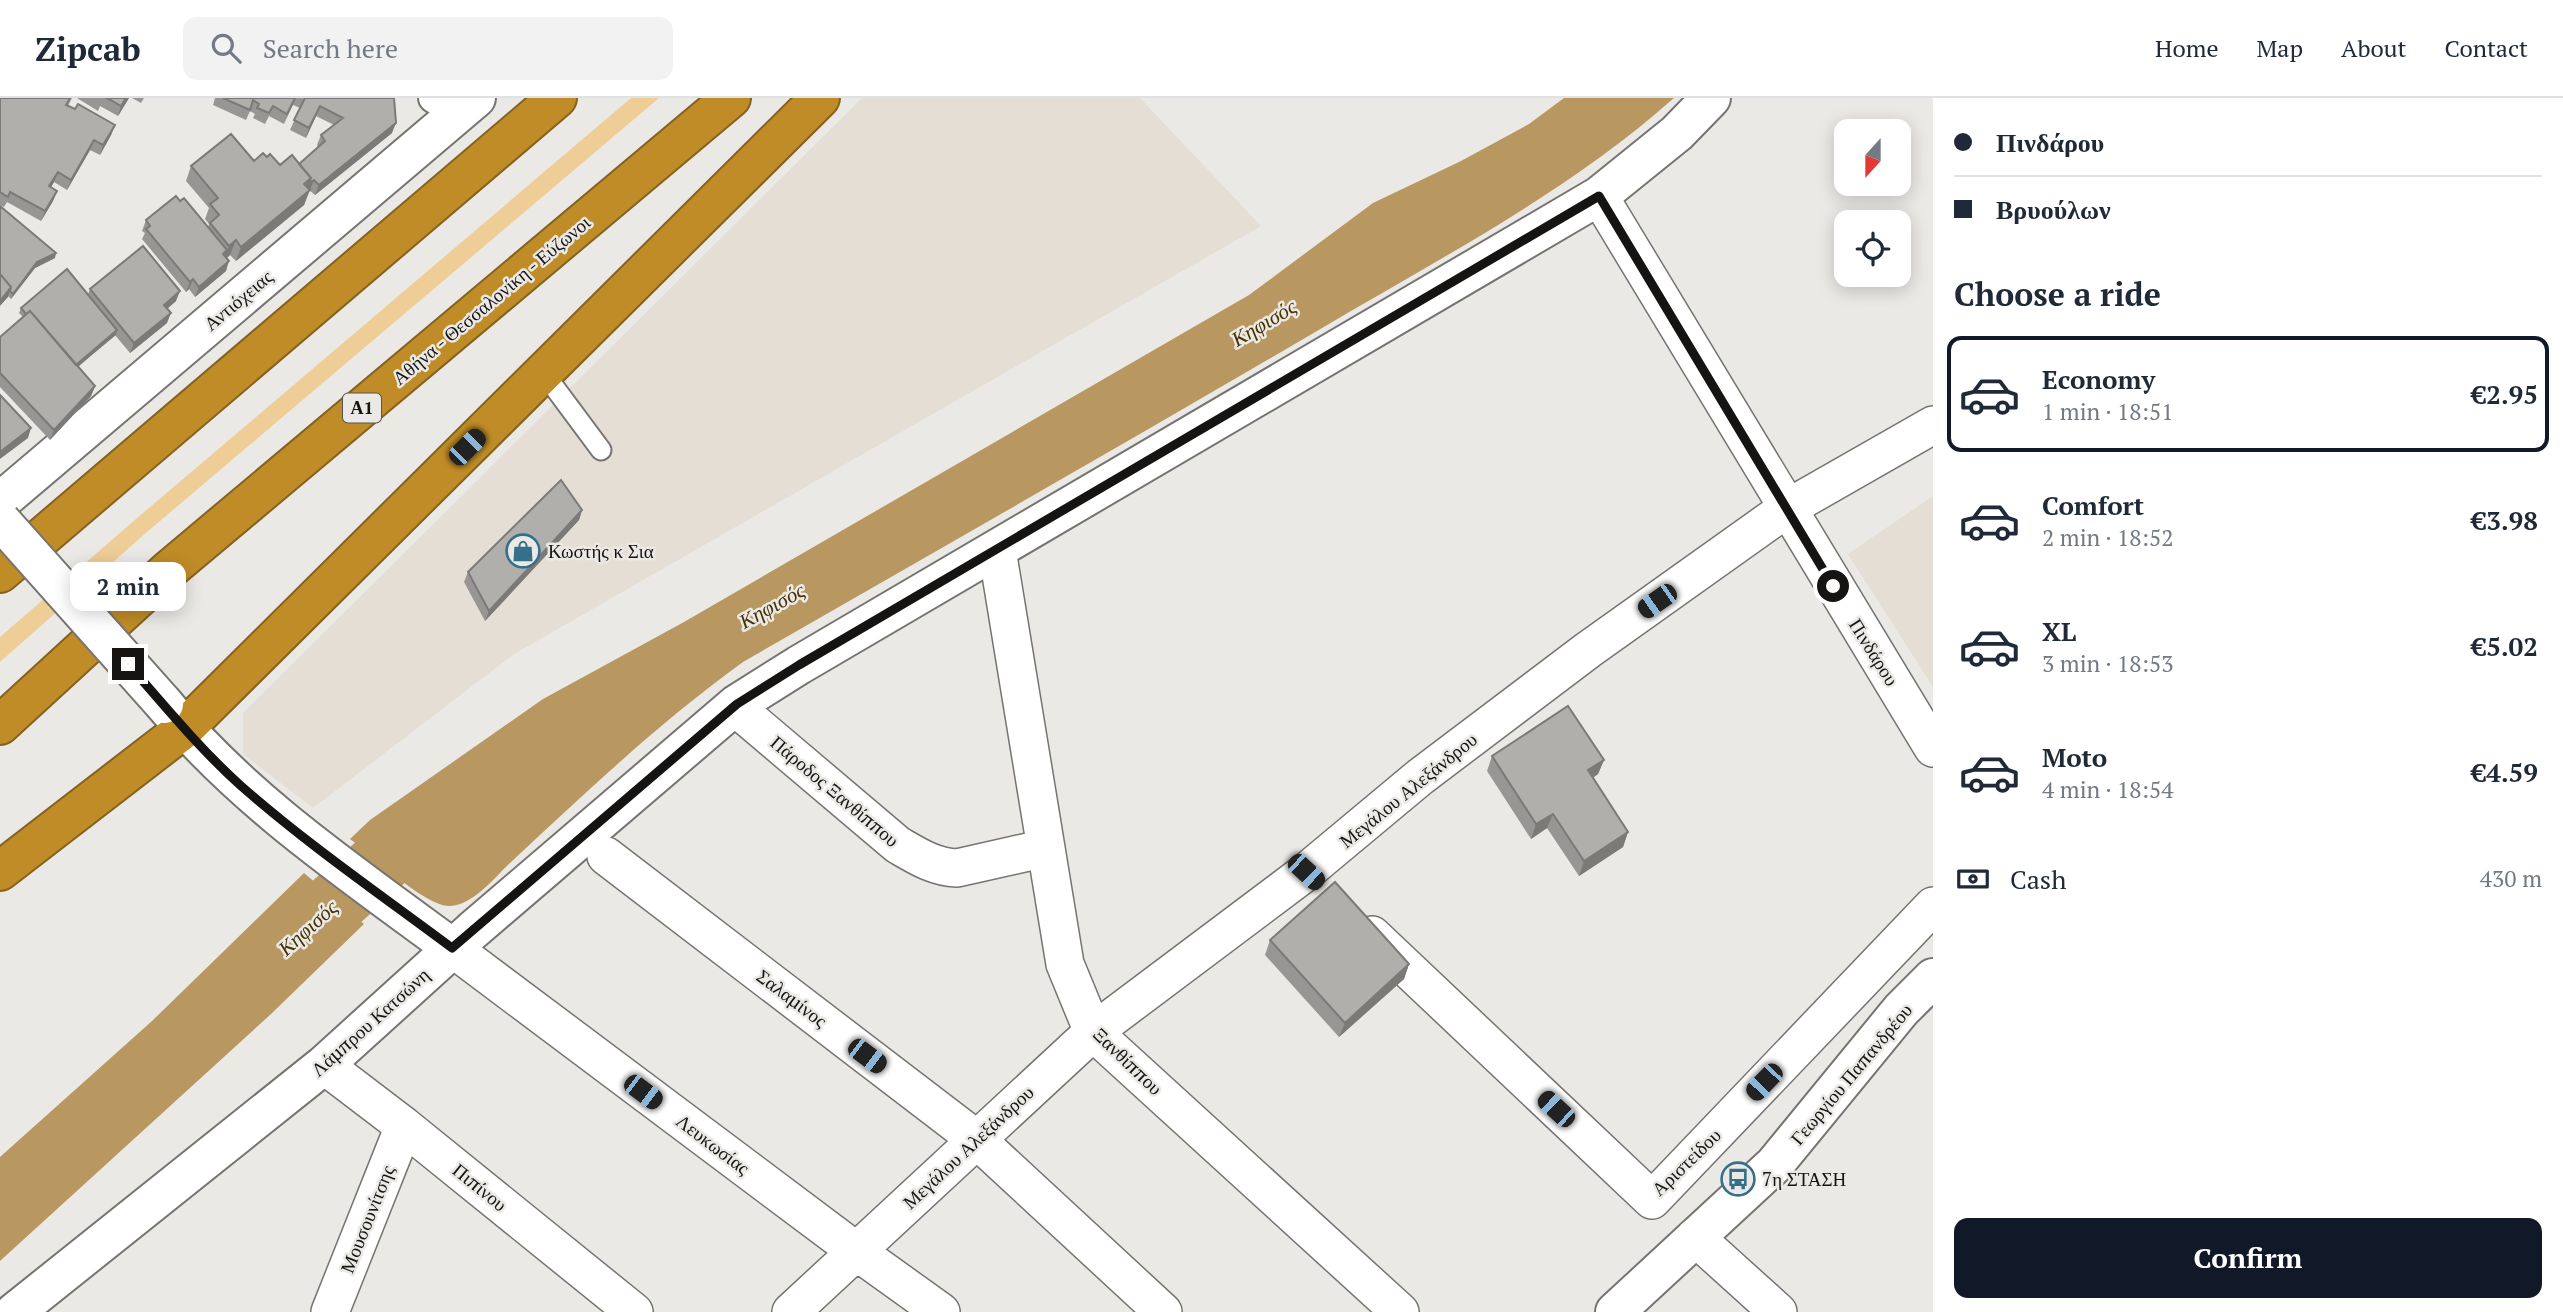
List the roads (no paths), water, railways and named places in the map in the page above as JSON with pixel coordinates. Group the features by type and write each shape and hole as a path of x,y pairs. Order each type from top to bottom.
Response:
{"highway":[{"path":"0,573 557,98"},
{"name":"Αθήνα - Θεσσαλονίκη - Εύζωνοι","path":"0,725 170,569 731,98"},
{"path":"0,871 174,717 543,372 820,98"}],"street":[{"name":"Λάμπρου Κατσώνη","path":"15,1312 324,1065 441,940 737,704 1599,196 1677,133 1711,98"},
{"name":"Αντιόχειας","path":"0,514 456,103"},
{"name":"Πινδάρου","path":"1599,196 1933,748"},
{"name":"Μεγάλου Αλεξάνδρου","path":"791,1312 1093,1032 1325,891 1420,777 1587,650 1786,509 1933,425"},
{"path":"0,514 174,717 239,784 441,940"},
{"name":"Ξανθίππου","path":"997,550 1066,964 1093,1032 1400,1312"},
{"name":"Πάροδος Ξανθίππου","path":"748,718 898,845 925,861 957,868 1046,848"},
{"name":"Σαλαμίνος","path":"606,856 976,1139 1163,1312"},
{"name":"Αριστείδου","path":"1325,891 1652,1200 1933,906"},
{"name":"Λευκωσίας","path":"441,940 941,1312"},
{"name":"Γεωργίου Παπανδρέου","path":"1615,1312 1774,1165 1901,1010 1933,978"},
{"name":"Πιπίνου","path":"324,1065 404,1126 634,1312"},
{"name":"Μουσουνίτσης","path":"330,1312 404,1126"},
{"path":"1695,1237 1778,1312"}],"lane":[{"path":"543,372 601,450"}],"water":[{"path":"1564,98 1674,98 1590,164 1501,223 743,662 624,759 566,810 483,890 467,901 450,906 427,898 350,839 370,820 543,699 684,622 1249,295 1373,203 1461,161 1529,124"},
{"path":"304,873 364,924 271,1014 0,1261 0,1157 152,1021"}],"waterway":[{"name":"Κηφισός","path":"273,959 414,832 449,808"}],"place":[{"name":"Κωστής κ Σια","path":"523,551"},
{"name":"7η ΣΤΑΣΗ","path":"1738,1179"}]}
